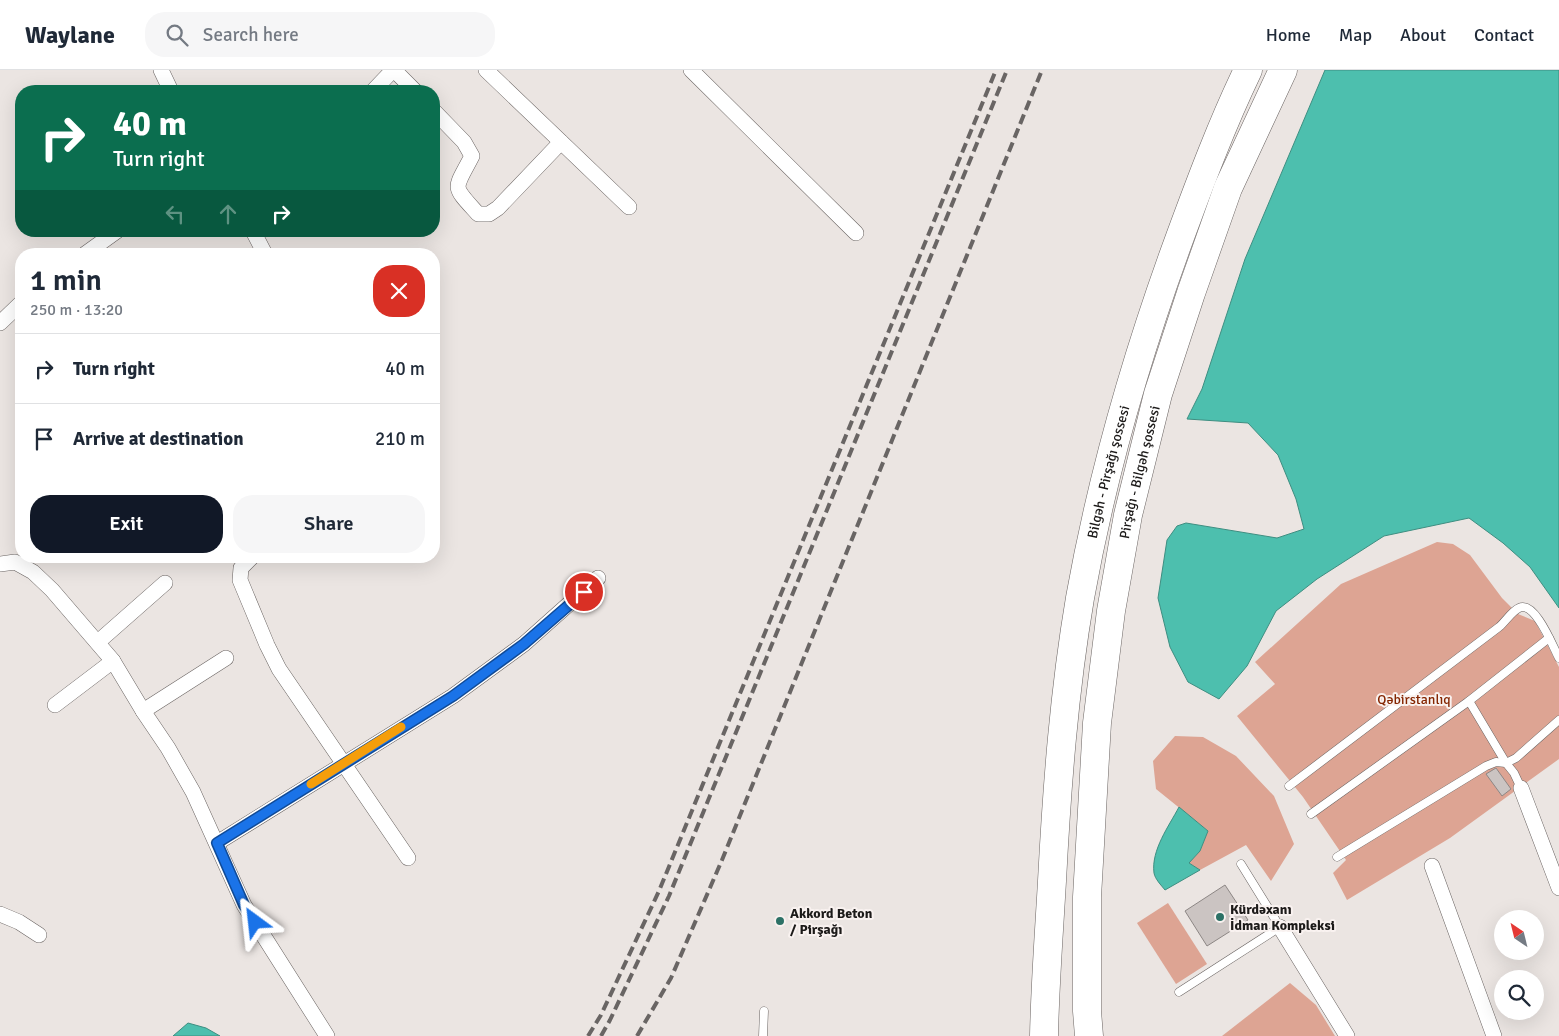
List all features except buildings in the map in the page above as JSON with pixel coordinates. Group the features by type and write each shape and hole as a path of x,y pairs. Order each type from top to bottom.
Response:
{"highway":[{"name":"Bilgəh - Pirşağı şossesi","path":"1051,894 1056,796 1066,693 1080,598 1098,510 1129,390 1162,284 1202,177 1248,70"},
{"name":"Pirşağı - Bilgəh şossesi","path":"1089,1036 1087,1011 1087,897 1097,722 1111,611 1128,515 1158,394 1191,294 1228,188 1283,70"},
{"path":"1044,1036 1051,894"},
{"path":"1051,894 1061,1036"}],"street":[{"path":"161,70 168,85"},
{"path":"379,85 394,70 409,85"},
{"path":"486,70 629,207"},
{"path":"691,70 856,233"},
{"path":"440,117 464,142 472,156 457,185 458,192 478,214 489,214 498,208 561,142"},
{"path":"93,248 109,237"},
{"path":"0,323 15,308"},
{"path":"0,564 15,562"},
{"path":"17,563 33,572 52,590 114,661 176,763 217,843 244,905 327,1036"},
{"path":"246,563 241,568 240,580 279,669 342,764 408,858"},
{"path":"217,843 453,696 524,644 598,578"},
{"path":"98,642 165,583"},
{"path":"143,711 226,658"},
{"path":"55,705 114,661"},
{"path":"1521,788 1559,888"},
{"path":"1432,866 1494,1036"},
{"path":"0,914 39,935"},
{"path":"1280,927 1347,1036"}],"lane":[{"path":"1289,786 1499,627 1518,608 1523,607 1532,610 1559,658"},
{"path":"1312,814 1469,701 1549,638"},
{"path":"1469,701 1514,773 1521,788"},
{"path":"1337,857 1486,766 1496,762 1506,763 1516,758 1559,720"},
{"path":"1179,992 1280,927 1241,864"},
{"path":"763,1036 764,1011"}],"green space":[{"name":"Qəbirstanlıq","path":"1437,542 1453,544 1470,555 1502,598 1518,614 1535,621 1559,667 1559,759 1450,838 1347,900 1333,873 1346,860 1303,797 1237,716 1275,684 1255,662 1341,584"},
{"path":"1175,736 1203,737 1236,756 1274,796 1294,844 1271,881 1246,845 1200,870 1189,863 1200,851 1208,831 1156,789 1153,761"},
{"path":"1168,903 1207,964 1176,984 1137,923"},
{"path":"1290,983 1316,1005 1335,1036 1222,1036"}],"shaded area":[{"path":"1325,70 1559,70 1559,608 1530,567 1503,543 1469,518 1384,536 1317,579 1276,611 1247,666 1219,699 1188,682 1170,647 1158,598 1167,540 1177,526 1186,523 1277,538 1304,529 1296,499 1278,455 1248,423 1187,419 1202,389 1245,259"},
{"path":"1179,807 1208,831 1200,851 1189,863 1200,870 1165,890 1158,882 1154,873 1155,856"},
{"path":"188,1023 206,1028 220,1036 173,1036"}],"railway":[{"path":"588,1036 601,1015 659,891 996,70"},
{"path":"601,1036 669,896 1007,70"},
{"path":"637,1036 671,978 722,860 1042,70"}],"slow traffic":[{"path":"311,784 401,727"}],"place":[{"name":"Kürdəxanı İdman Kompleksi","path":"1220,917"},
{"name":"Akkord Beton / Pirşağı","path":"780,921"}],"route":[{"path":"255,922 244,905 217,843 453,696 524,644 584,592"}]}
